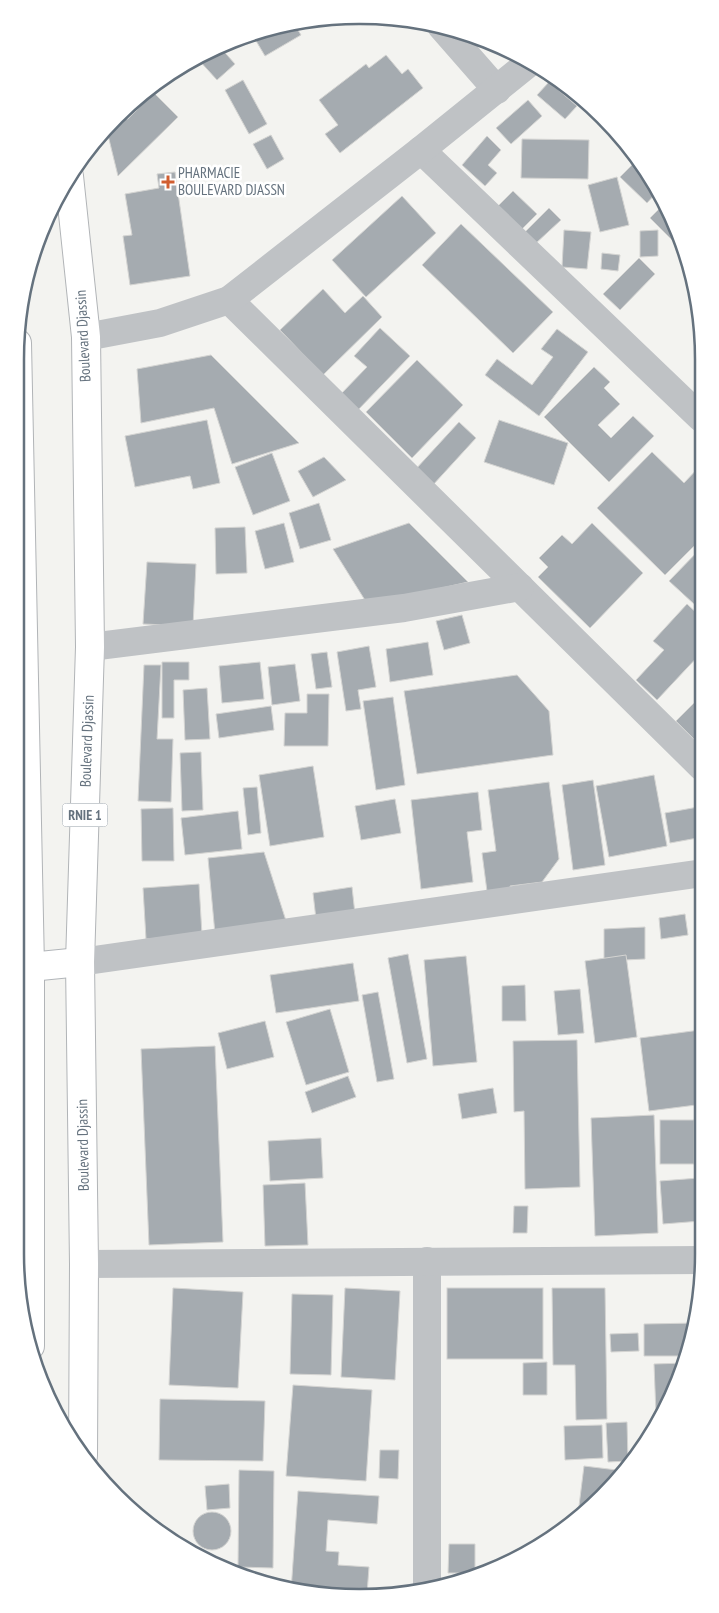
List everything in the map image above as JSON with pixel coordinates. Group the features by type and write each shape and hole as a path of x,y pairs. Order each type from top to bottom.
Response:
{"main road":[{"name":"Boulevard Djassin","path":"70,190 86,337 90,647 80,962 84,1264 82,1443"},
{"path":"24,968 80,962"},
{"path":"24,1022 29,1315"}],"street":[{"path":"450,36 497,90"},
{"path":"86,337 160,323 229,300 524,67"},
{"path":"421,150 695,412"},
{"path":"229,300 695,760"},
{"path":"90,647 404,608 520,587"},
{"path":"80,962 695,874"},
{"path":"84,1264 695,1260"},
{"path":"427,1261 427,1583"}],"building":[{"path":"298,30 301,35 265,56 256,41"},
{"path":"224,52 235,64 217,80 202,63"},
{"path":"386,55 402,74 408,69 423,88 340,153 325,134 338,125 319,100 366,64 369,68"},
{"path":"243,80 267,124 249,134 225,90"},
{"path":"549,82 577,106 565,119 537,95"},
{"path":"154,93 178,117 118,176 108,137 125,119 128,119"},
{"path":"528,100 542,116 511,144 496,128"},
{"path":"271,135 284,159 267,169 253,144"},
{"path":"487,136 501,150 488,165 497,173 485,186 462,165"},
{"path":"522,139 589,140 588,179 521,178"},
{"path":"633,164 653,197 647,203 620,177"},
{"path":"175,172 190,276 130,285 123,236 132,235 125,194 159,188 157,174"},
{"path":"617,177 629,225 600,232 588,185"},
{"path":"513,191 537,214 522,229 498,206"},
{"path":"402,196 436,233 366,297 332,260"},
{"path":"549,208 561,220 535,244 524,233"},
{"path":"660,208 673,241 650,218"},
{"path":"461,224 553,312 513,353 422,265"},
{"path":"564,230 591,232 587,269 562,267"},
{"path":"658,230 658,256 640,257 640,231"},
{"path":"602,253 620,255 618,271 601,269"},
{"path":"639,258 655,274 620,310 603,294"},
{"path":"323,289 345,313 363,296 382,317 323,375 280,330"},
{"path":"380,328 410,356 356,412 339,396 367,367 354,356"},
{"path":"557,329 588,352 539,416 485,375 497,359 532,385 553,357 541,349"},
{"path":"211,355 299,443 232,464 214,408 141,423 137,369"},
{"path":"417,360 463,405 412,458 366,412"},
{"path":"594,367 610,382 604,388 620,404 598,425 611,438 633,416 654,436 609,482 544,417"},
{"path":"207,420 220,483 193,489 190,476 135,487 125,436"},
{"path":"499,420 568,443 554,485 484,462"},
{"path":"459,422 476,438 432,486 415,470"},
{"path":"652,452 684,483 695,471 695,545 665,575 597,508"},
{"path":"272,453 290,501 253,515 235,467"},
{"path":"324,457 346,480 313,497 298,471"},
{"path":"319,503 331,540 300,549 289,513"},
{"path":"284,523 294,562 265,569 255,531"},
{"path":"409,523 468,582 368,605 333,549"},
{"path":"592,523 643,573 590,628 538,577 548,567 539,558 562,535 572,544"},
{"path":"245,527 247,573 216,574 215,528"},
{"path":"695,554 695,603 669,581"},
{"path":"147,562 196,564 193,626 143,624"},
{"path":"687,604 695,611 695,659 657,700 636,680 664,650 653,641"},
{"path":"462,615 470,643 444,650 436,621"},
{"path":"428,642 433,675 390,682 386,649"},
{"path":"369,646 376,687 358,690 361,709 346,711 337,652"},
{"path":"327,652 332,687 316,689 311,654"},
{"path":"162,662 189,662 189,680 174,680 174,718 162,718"},
{"path":"260,662 264,699 222,703 219,666"},
{"path":"295,664 300,701 272,705 268,667"},
{"path":"144,665 161,665 157,739 173,739 171,802 138,801"},
{"path":"517,675 549,711 553,755 417,774 404,691"},
{"path":"207,688 210,739 185,740 183,690"},
{"path":"307,694 329,694 328,746 284,746 285,713 307,713"},
{"path":"393,697 405,785 376,790 363,701"},
{"path":"695,702 695,740 676,721"},
{"path":"271,706 274,730 219,738 216,714"},
{"path":"201,752 203,810 182,811 180,753"},
{"path":"313,766 324,837 270,846 259,775"},
{"path":"654,775 667,846 609,857 596,786"},
{"path":"593,780 605,865 573,870 562,785"},
{"path":"549,782 559,859 542,882 510,886 511,896 488,899 482,853 496,851 488,790"},
{"path":"257,787 261,833 248,835 243,788"},
{"path":"478,792 482,830 467,832 473,882 421,889 411,800"},
{"path":"395,799 401,833 361,840 355,806"},
{"path":"173,808 174,861 142,861 141,809"},
{"path":"695,808 695,838 670,843 665,813"},
{"path":"238,811 242,849 185,855 181,818"},
{"path":"264,852 288,927 215,934 208,858"},
{"path":"199,884 202,935 146,939 143,888"},
{"path":"352,887 355,914 316,919 313,893"},
{"path":"685,914 688,935 661,939 659,918"},
{"path":"645,927 645,959 604,961 604,929"},
{"path":"408,954 427,1059 407,1063 388,958"},
{"path":"626,955 637,1037 595,1043 585,961"},
{"path":"466,956 477,1062 433,1066 424,960"},
{"path":"353,963 359,1001 276,1013 270,975"},
{"path":"525,985 526,1021 502,1021 502,986"},
{"path":"580,989 584,1033 558,1035 554,991"},
{"path":"378,992 394,1079 377,1082 362,995"},
{"path":"330,1009 349,1072 306,1085 286,1022"},
{"path":"265,1021 274,1057 227,1069 218,1033"},
{"path":"695,1031 695,1105 649,1111 640,1038"},
{"path":"577,1040 580,1187 525,1189 524,1111 514,1112 513,1041"},
{"path":"215,1046 223,1242 149,1245 141,1049"},
{"path":"348,1076 356,1097 312,1113 305,1092"},
{"path":"493,1088 497,1113 462,1119 458,1094"},
{"path":"654,1115 658,1233 595,1236 591,1118"},
{"path":"660,1120 694,1120 694,1164 660,1164"},
{"path":"321,1138 323,1178 270,1181 268,1141"},
{"path":"695,1178 695,1221 663,1224 660,1181"},
{"path":"305,1183 308,1245 265,1246 263,1185"},
{"path":"514,1206 528,1206 527,1233 513,1233"},
{"path":"173,1288 243,1292 238,1388 169,1385"},
{"path":"345,1288 400,1291 395,1380 341,1377"},
{"path":"447,1288 543,1288 543,1359 447,1359"},
{"path":"552,1288 605,1288 607,1419 576,1420 575,1365 553,1365"},
{"path":"292,1294 333,1295 331,1375 290,1374"},
{"path":"688,1323 679,1356 644,1356 644,1324"},
{"path":"638,1333 639,1351 611,1352 610,1334"},
{"path":"547,1362 547,1395 523,1395 523,1363"},
{"path":"676,1363 670,1382 656,1411 654,1364"},
{"path":"293,1385 372,1390 366,1481 286,1476"},
{"path":"160,1399 265,1401 263,1461 159,1460"},
{"path":"627,1422 628,1455 623,1461 608,1462 606,1423"},
{"path":"602,1425 603,1458 565,1460 564,1426"},
{"path":"380,1450 399,1450 398,1479 379,1478"},
{"path":"584,1466 616,1470 597,1491 579,1508"},
{"path":"239,1470 274,1471 273,1568 238,1566"},
{"path":"229,1484 230,1508 207,1510 205,1486"},
{"path":"298,1491 379,1496 377,1524 328,1520 326,1551 339,1552 338,1565 369,1567 367,1589 338,1589 292,1582"},
{"path":"212,1512 226,1517 231,1531 226,1545 212,1550 198,1545 193,1531 198,1517"},
{"path":"449,1544 475,1544 475,1568 461,1573 448,1573"}],"place":[{"name":"PHARMACIE BOULEVARD DJASSN","path":"168,182"}]}
